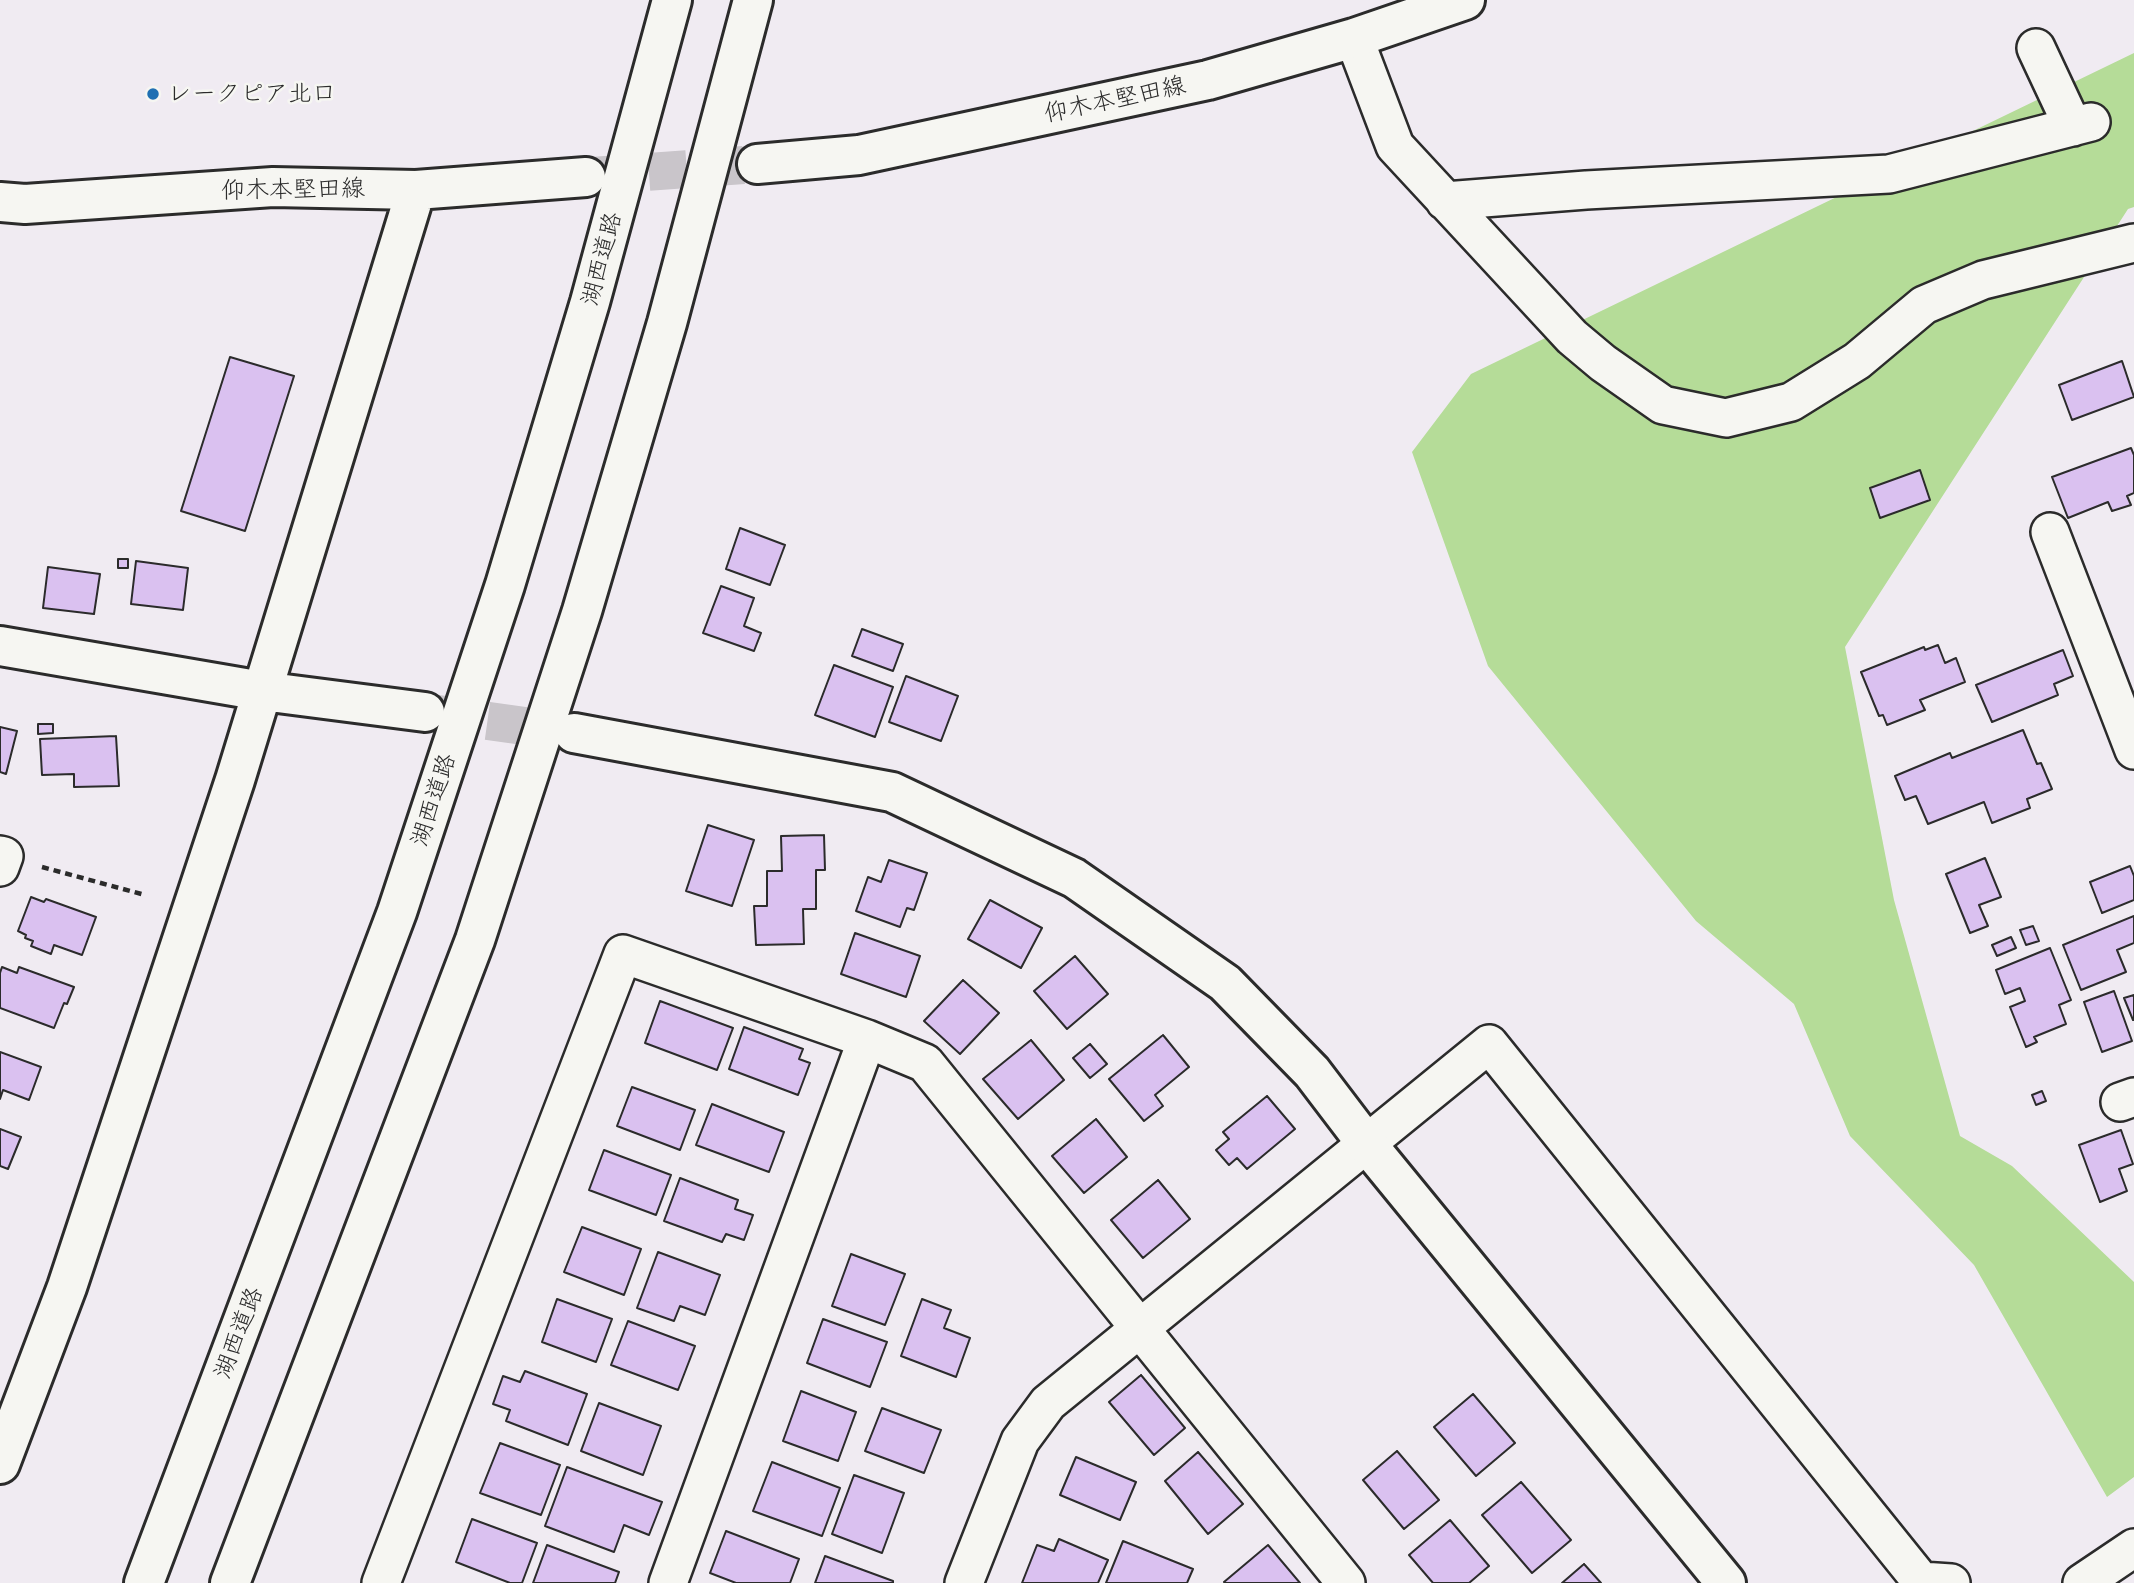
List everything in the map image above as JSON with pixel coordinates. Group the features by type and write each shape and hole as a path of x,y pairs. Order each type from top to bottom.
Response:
{"main road":[{"name":"湖西道路","path":"144,1583 406,886 505,585 579,341 672,0"},
{"path":"230,1583 480,927 606,533 667,323 753,0"},
{"name":"仰木本堅田線","path":"757,163 859,155 1208,80 1354,38 1465,0"},
{"name":"仰木本堅田線","path":"0,202 25,204 273,187 416,190 586,177"},
{"path":"0,1464 67,1287 231,793 416,190"},
{"path":"0,646 262,691 425,712"},
{"path":"574,733 892,792 1074,878 1225,983 1312,1072 1366,1143 1726,1583"}],"street":[{"path":"1354,38 1395,146 1573,337 1603,363 1663,405 1726,418 1791,402 1857,361 1924,304 1983,280 2134,243"},
{"path":"1445,201 1586,190 1889,174 2082,125 2036,48"},
{"path":"2050,532 2134,750"},
{"path":"381,1583 623,954 867,1039 925,1063 1346,1583"},
{"path":"668,1583 867,1039"},
{"path":"964,1583 1020,1441 1048,1403 1489,1044 1921,1581 1951,1583"},
{"path":"2082,1583 2134,1548"}],"path":[{"path":"1,859 145,895"}],"green space":[{"path":"2134,53 2134,207 2128,209 1845,647 1894,900 1960,1136 2012,1166 2134,1282 2134,1477 2107,1497 1974,1265 1850,1136 1794,1004 1696,921 1488,666 1412,452 1471,374"}],"building":[{"path":"230,357 294,376 245,531 181,511"},
{"path":"2122,361 2134,397 2072,420 2059,385"},
{"path":"2131,448 2134,455 2134,493 2127,496 2131,505 2112,511 2108,502 2068,518 2052,477"},
{"path":"1920,470 1930,500 1880,518 1870,488"},
{"path":"740,528 785,545 770,585 726,569"},
{"path":"118,559 128,559 128,568 118,568"},
{"path":"136,561 188,568 183,610 131,604"},
{"path":"48,567 100,574 94,614 43,608"},
{"path":"721,586 754,598 744,626 761,633 754,651 703,633"},
{"path":"862,629 903,644 893,671 852,656"},
{"path":"1938,645 1945,663 1956,658 1965,682 1920,700 1925,710 1887,725 1883,715 1879,716 1861,672 1924,647 1925,650"},
{"path":"2063,650 2073,676 2054,684 2058,695 1992,722 1976,685"},
{"path":"834,665 893,687 875,737 815,715"},
{"path":"906,676 958,696 941,741 889,722"},
{"path":"38,724 53,724 53,733 38,734"},
{"path":"0,727 17,731 6,774 0,772"},
{"path":"2023,730 2037,764 2041,763 2052,789 2027,799 2030,808 1992,823 1984,802 1928,824 1916,796 1905,800 1895,776 1950,753 1952,758"},
{"path":"116,736 119,786 74,787 74,774 42,775 40,739"},
{"path":"708,825 754,840 732,906 686,891"},
{"path":"824,835 825,870 816,870 816,909 803,909 804,944 756,945 754,906 767,906 767,871 782,871 781,836"},
{"path":"1985,858 2001,897 1979,905 1988,926 1970,933 1946,874"},
{"path":"889,860 927,873 914,910 907,908 900,927 856,911 868,877 881,882"},
{"path":"2130,866 2134,876 2134,900 2102,913 2090,882"},
{"path":"31,897 44,902 46,899 96,917 82,955 54,945 51,954 31,946 33,941 18,931"},
{"path":"990,900 1042,928 1021,968 968,939"},
{"path":"2134,916 2134,943 2117,950 2126,972 2081,990 2063,945"},
{"path":"2033,926 2039,941 2026,945 2020,930"},
{"path":"855,933 920,956 906,997 841,974"},
{"path":"2011,937 2016,948 1997,956 1992,945"},
{"path":"2050,948 2071,1000 2059,1005 2066,1024 2034,1037 2037,1042 2026,1047 2010,1007 2025,1001 2020,988 2005,994 1996,970"},
{"path":"1075,956 1108,994 1067,1029 1034,991"},
{"path":"2,967 17,973 19,967 74,987 54,1028 0,1008"},
{"path":"963,980 999,1013 960,1054 924,1021"},
{"path":"2114,991 2132,1041 2102,1052 2084,1002"},
{"path":"2134,995 2134,1020 2133,1020 2124,998"},
{"path":"660,1001 733,1028 717,1070 645,1043"},
{"path":"744,1027 803,1049 799,1059 810,1063 798,1095 729,1069"},
{"path":"1163,1035 1189,1067 1155,1095 1163,1106 1144,1121 1109,1079"},
{"path":"1031,1040 1064,1080 1018,1119 983,1079"},
{"path":"1090,1044 1107,1064 1090,1078 1073,1058"},
{"path":"0,1052 41,1067 29,1100 3,1090 0,1099"},
{"path":"632,1087 695,1110 680,1150 617,1126"},
{"path":"2042,1091 2046,1101 2036,1105 2032,1095"},
{"path":"1267,1096 1295,1129 1247,1169 1237,1158 1229,1165 1216,1150 1229,1139 1223,1132"},
{"path":"712,1104 784,1132 769,1172 696,1145"},
{"path":"1096,1119 1127,1157 1084,1193 1052,1156"},
{"path":"0,1129 21,1137 8,1169 0,1166"},
{"path":"2121,1130 2133,1164 2119,1169 2127,1191 2100,1202 2079,1145"},
{"path":"604,1150 671,1175 656,1215 589,1190"},
{"path":"680,1178 738,1200 735,1209 753,1215 744,1240 726,1234 722,1242 664,1221"},
{"path":"1158,1180 1190,1219 1143,1258 1111,1220"},
{"path":"582,1227 641,1249 624,1295 564,1272"},
{"path":"658,1252 720,1275 705,1315 680,1306 674,1321 637,1308"},
{"path":"851,1254 905,1274 885,1325 832,1306"},
{"path":"557,1299 612,1319 596,1362 542,1342"},
{"path":"922,1299 951,1310 944,1328 970,1338 956,1377 901,1356"},
{"path":"823,1319 887,1342 870,1387 807,1363"},
{"path":"628,1321 695,1346 678,1390 611,1365"},
{"path":"525,1371 587,1394 568,1445 506,1421 510,1410 493,1404 503,1376 520,1382"},
{"path":"1141,1375 1185,1428 1154,1455 1109,1402"},
{"path":"801,1391 856,1412 838,1461 783,1441"},
{"path":"1473,1394 1515,1443 1476,1476 1434,1427"},
{"path":"599,1403 661,1426 643,1475 581,1451"},
{"path":"882,1408 941,1430 924,1473 865,1451"},
{"path":"500,1443 560,1465 541,1515 480,1493"},
{"path":"1397,1451 1439,1500 1404,1529 1363,1480"},
{"path":"1198,1452 1243,1504 1208,1534 1165,1481"},
{"path":"1076,1457 1136,1482 1120,1520 1060,1495"},
{"path":"772,1462 840,1488 822,1536 753,1511"},
{"path":"567,1467 662,1502 649,1535 624,1525 614,1552 545,1526"},
{"path":"854,1475 904,1493 882,1553 832,1534"},
{"path":"1521,1482 1571,1540 1532,1573 1482,1515"},
{"path":"472,1519 537,1543 522,1583 510,1583 456,1562"},
{"path":"1450,1520 1489,1566 1469,1583 1433,1583 1409,1555"},
{"path":"726,1531 799,1559 790,1583 736,1583 710,1573"},
{"path":"1059,1539 1108,1560 1098,1583 1022,1583 1037,1545 1054,1551"},
{"path":"1123,1541 1193,1569 1187,1583 1106,1583"},
{"path":"547,1545 619,1572 615,1583 533,1583"},
{"path":"1268,1545 1300,1583 1224,1582"},
{"path":"825,1556 893,1581 893,1583 815,1583"},
{"path":"1584,1564 1601,1583 1562,1583"}],"tunnel":[{"path":"592,176 757,164"},
{"path":"431,713 574,733"}],"place":[{"name":"レークピア北口","path":"153,94"}]}
